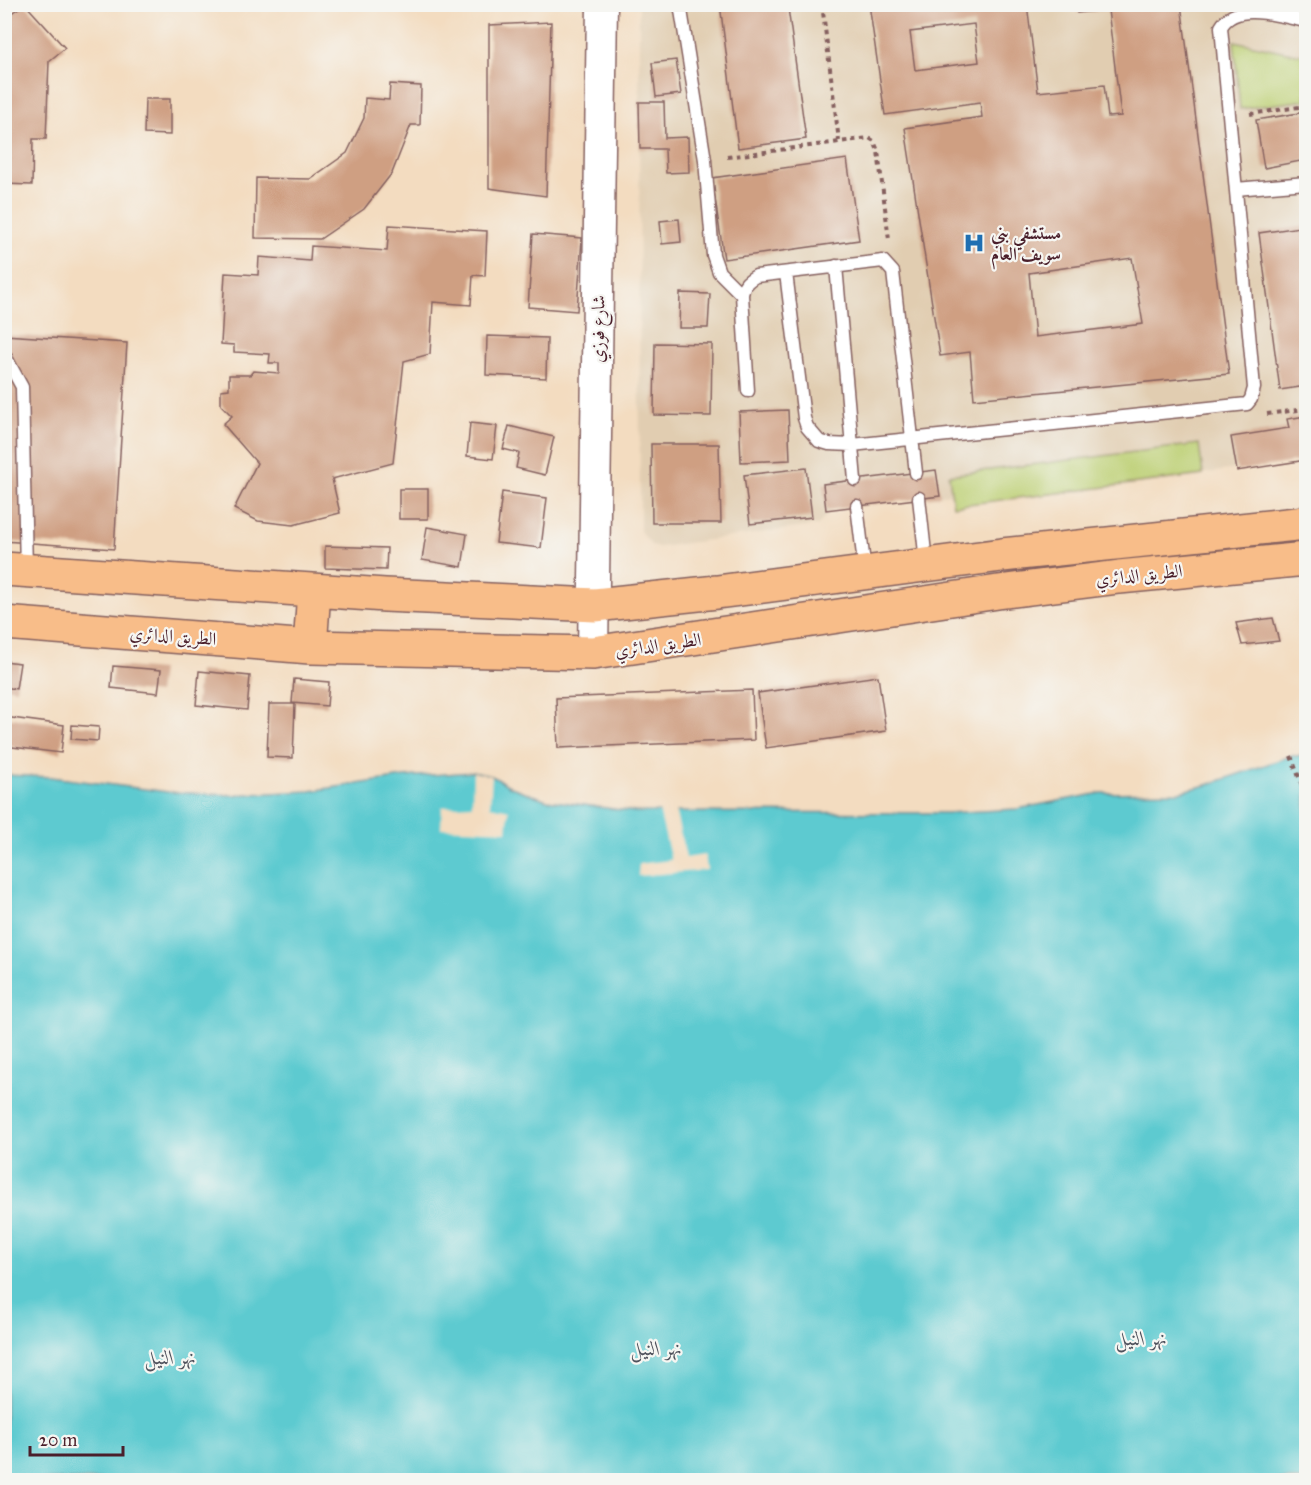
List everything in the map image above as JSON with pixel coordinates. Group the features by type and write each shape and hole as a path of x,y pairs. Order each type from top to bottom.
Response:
{"highway":[{"name":"الطريق الدائري","path":"15,570 314,591 514,603 596,605 1306,523"},
{"name":"الطريق الدائري","path":"4,623 310,647 593,653 998,592 1119,577 1306,559"},
{"path":"310,647 314,591"}],"street":[{"name":"شارع فوزي","path":"593,653 596,605 602,4"}],"lane":[{"path":"680,4 705,160 716,265 725,280 742,295"},
{"path":"786,273 804,418 807,427 819,441 829,444 852,445 911,441 1241,405 1251,399 1254,388 1221,36 1225,20 1243,12 1306,21"},
{"path":"1236,189 1306,183"},
{"path":"748,391 742,295 745,284 756,276 877,260 887,263 893,272 916,473"},
{"path":"836,266 855,480"},
{"path":"4,354 22,387 15,570"},
{"path":"919,498 927,565"},
{"path":"857,506 865,573"}],"path":[{"path":"822,4 838,141"},
{"path":"1229,117 1306,106"},
{"path":"705,160 869,138 877,146 893,272"},
{"path":"1241,405 1265,414 1306,409"},
{"path":"1291,756 1305,793"}],"shaded area":[{"name":"مستشفي بني سويف العام","path":"639,5 1306,5 1306,460 953,506 950,494 831,510 818,525 659,547 651,545 640,531"}],"green space":[{"path":"1234,41 1306,56 1306,100 1240,109"},
{"path":"1199,444 1203,475 953,506 949,475"}],"water":[{"name":"نهر النيل","path":"1291,756 1306,756 1306,1480 5,1480 5,775 51,777 168,792 231,795 310,791 404,777 473,772 492,776 511,787 547,800 635,812 947,813 1017,809 1101,793 1179,792 1207,785"}],"pier":[{"path":"473,772 492,776 490,806 509,810 507,831 441,828 442,807 472,805"},
{"path":"659,810 675,810 686,858 705,855 707,870 638,876 639,864 671,860"}],"building":[{"path":"25,4 65,48 49,61 46,139 33,139 32,185 4,184 4,18"},
{"path":"720,4 804,4 788,8 806,139 738,148"},
{"path":"869,4 1027,4 1038,92 1104,85 1108,117 1121,116 1108,10 1077,13 1076,4 1181,4 1229,374 974,399 970,352 940,356 905,128 982,117 980,102 885,115","holes":["974,24 979,62 915,70 910,32","1132,258 1143,324 1035,337 1029,273"]},
{"path":"551,22 546,196 489,188 489,25"},
{"path":"676,60 681,94 656,97 652,63"},
{"path":"390,84 421,86 420,125 411,125 392,173 364,209 320,239 255,238 256,178 310,179 347,153 364,118 365,98 389,100"},
{"path":"145,99 170,99 170,135 144,134"},
{"path":"639,102 664,102 665,138 688,137 689,172 666,173 665,149 640,149"},
{"path":"1306,112 1306,160 1264,168 1256,120"},
{"path":"847,159 859,240 724,259 712,178"},
{"path":"679,219 681,242 662,244 660,221"},
{"path":"389,225 487,231 485,276 473,275 471,305 433,302 430,354 404,361 393,463 332,479 340,513 293,525 258,521 234,509 257,463 223,424 232,416 221,405 221,390 229,389 229,375 250,375 253,371 279,373 279,363 269,363 270,354 234,352 234,345 221,344 225,273 258,275 259,257 310,261 311,246 387,251"},
{"path":"1306,226 1306,386 1280,390 1259,233"},
{"path":"533,234 582,238 577,311 528,307"},
{"path":"680,293 710,294 708,328 679,328"},
{"path":"4,335 127,343 114,549 4,541"},
{"path":"487,336 547,338 546,378 486,375"},
{"path":"655,343 712,344 711,416 654,415"},
{"path":"788,410 790,460 741,462 739,412"},
{"path":"1306,416 1306,460 1237,471 1231,437 1289,428 1287,419"},
{"path":"470,423 497,426 493,459 467,456"},
{"path":"509,426 554,437 545,475 516,468 519,453 503,449"},
{"path":"651,444 719,444 721,523 652,523"},
{"path":"806,468 812,517 750,524 744,475"},
{"path":"936,470 940,496 826,510 823,484"},
{"path":"399,489 428,489 428,519 399,519"},
{"path":"502,492 547,498 541,548 496,543"},
{"path":"427,527 467,534 462,567 422,560"},
{"path":"325,546 387,548 386,570 325,568"},
{"path":"1273,618 1279,641 1242,645 1236,623"},
{"path":"4,661 20,663 16,689 4,687"},
{"path":"113,666 161,670 158,693 111,688"},
{"path":"199,671 250,676 247,710 196,705"},
{"path":"878,676 886,731 766,748 758,693"},
{"path":"294,679 329,682 327,706 292,703"},
{"path":"752,690 754,740 558,748 556,698"},
{"path":"269,704 295,704 293,758 267,757"},
{"path":"4,717 64,725 61,753 4,746"},
{"path":"72,725 99,727 98,741 71,739"}],"place":[{"name":"مستشفي بني سويف العام","path":"974,243"}]}
